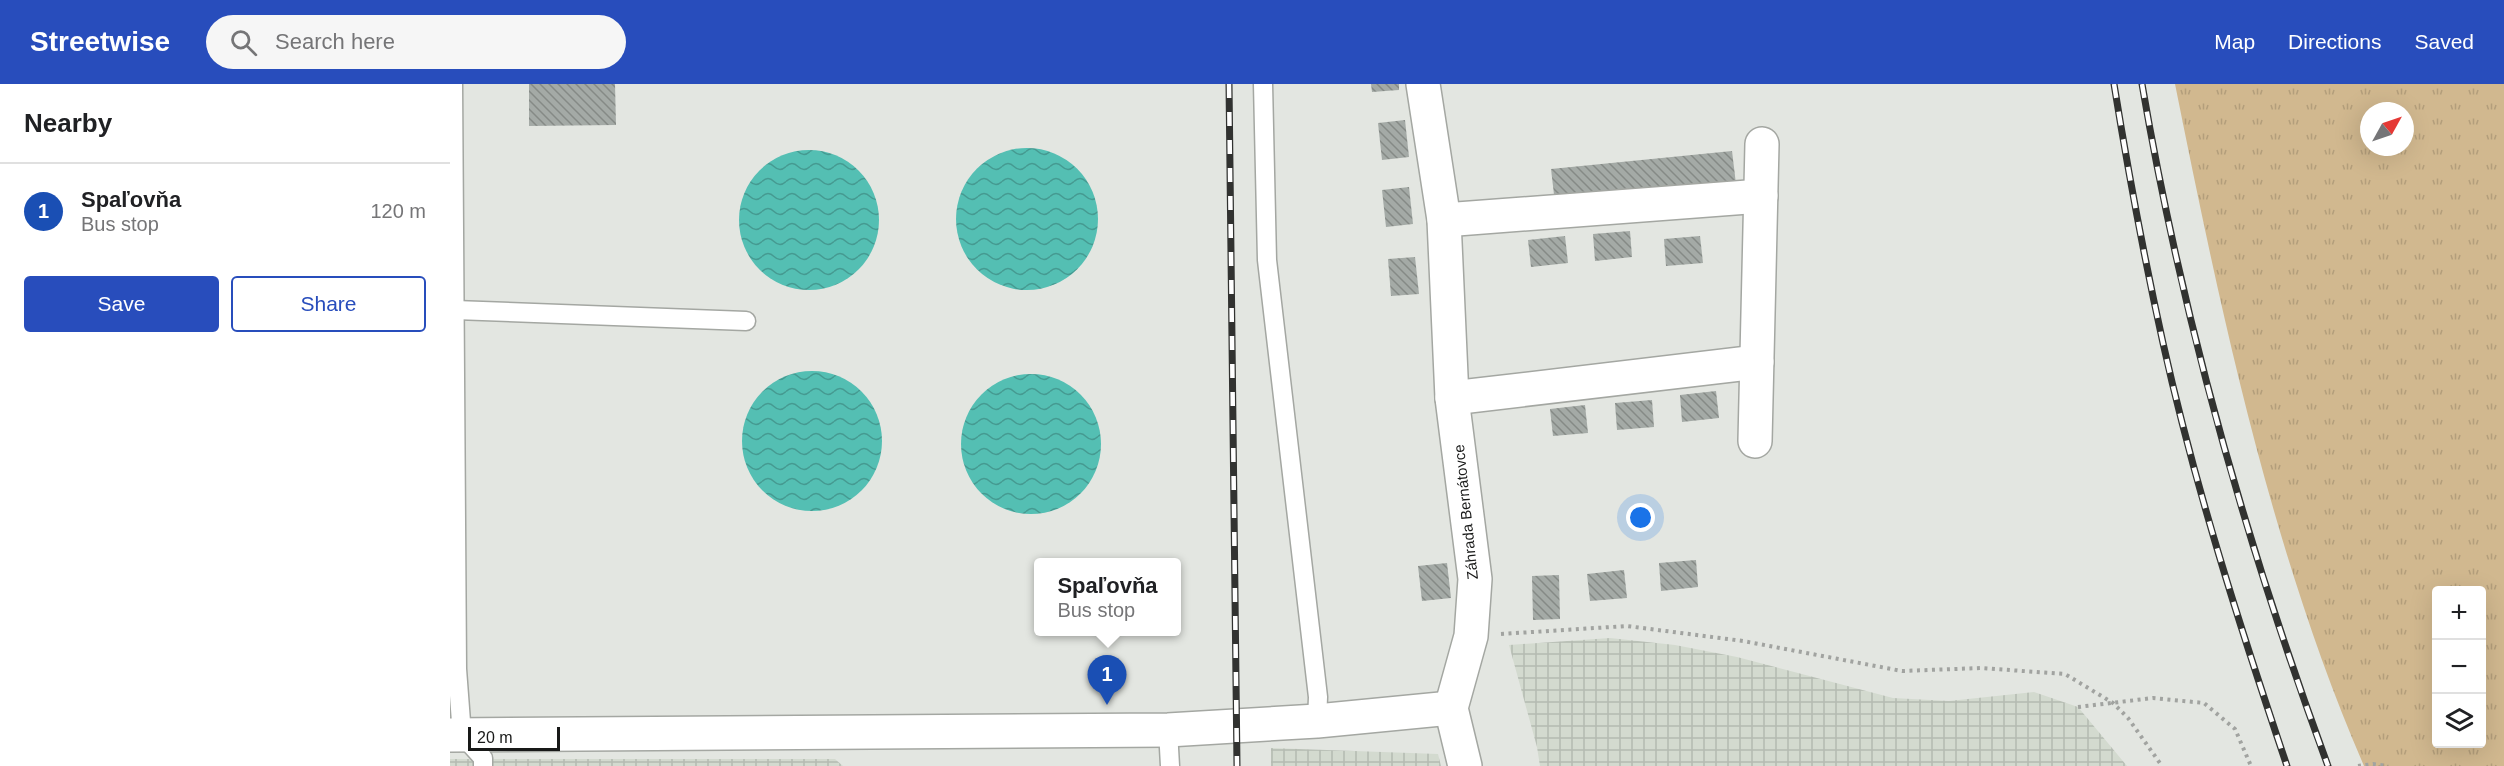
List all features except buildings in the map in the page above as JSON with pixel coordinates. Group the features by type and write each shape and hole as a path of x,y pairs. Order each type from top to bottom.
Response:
{"street":[{"name":"Záhrada Bernátovce","path":"1423,84 1444,220 1452,399 1475,579 1471,636 1450,708"},
{"path":"1755,441 1762,144"},
{"path":"1444,220 1761,196"},
{"path":"1452,399 1757,362"},
{"path":"456,735 1168,730 1317,721 1450,708 1465,766"}],"lane":[{"path":"453,84 452,266 458,669 456,735 483,758 483,766"},
{"path":"1263,84 1267,260 1318,697 1317,721"},
{"path":"454,310 746,321"},
{"path":"1168,730 1170,766"}],"path":[{"path":"1471,636 1627,626 1743,641 1902,671 1981,668 2065,674 2113,703 2128,718 2162,766"},
{"path":"2078,707 2153,698 2204,703 2235,729 2251,766"},
{"path":"2358,766 2373,764 2388,766"}],"shaded area":[{"path":"1610,638 1675,645 1737,657 1893,698 1949,701 2034,692 2078,707 2127,766 1540,766 1537,747 1509,645"},
{"path":"1271,748 1438,754 1441,766 1271,766"},
{"path":"450,759 835,759 843,766 450,766"}],"green space":[{"path":"2175,84 2504,84 2504,766 2364,766 2331,684 2275,516 2230,344"}],"water":[{"path":"1027,148 1054,154 1077,169 1092,192 1098,219 1092,246 1077,269 1054,284 1027,290 1000,284 977,269 962,246 956,219 962,192 977,169 1000,154"},
{"path":"809,150 836,156 848,162 858,171 867,181 873,193 879,220 873,247 867,259 858,269 848,278 836,284 809,290 782,284 770,278 760,269 751,259 745,247 739,220 745,193 751,181 760,171 770,162 782,156"},
{"path":"812,371 839,376 862,391 877,414 882,441 877,468 862,491 839,506 812,511 785,506 762,491 747,468 742,441 747,414 762,391 785,376"},
{"path":"1031,374 1058,379 1080,395 1096,417 1101,444 1096,471 1080,493 1058,509 1031,514 1004,509 982,493 966,471 961,444 966,417 982,395 1004,379"}],"railway":[{"path":"1229,84 1237,766"},
{"path":"2114,84 2143,246 2163,343 2189,450 2219,556 2287,766"},
{"path":"2142,84 2176,258 2219,430 2270,599 2328,766"}],"place":[{"name":"Spaľovňa","path":"1107,705"}]}
